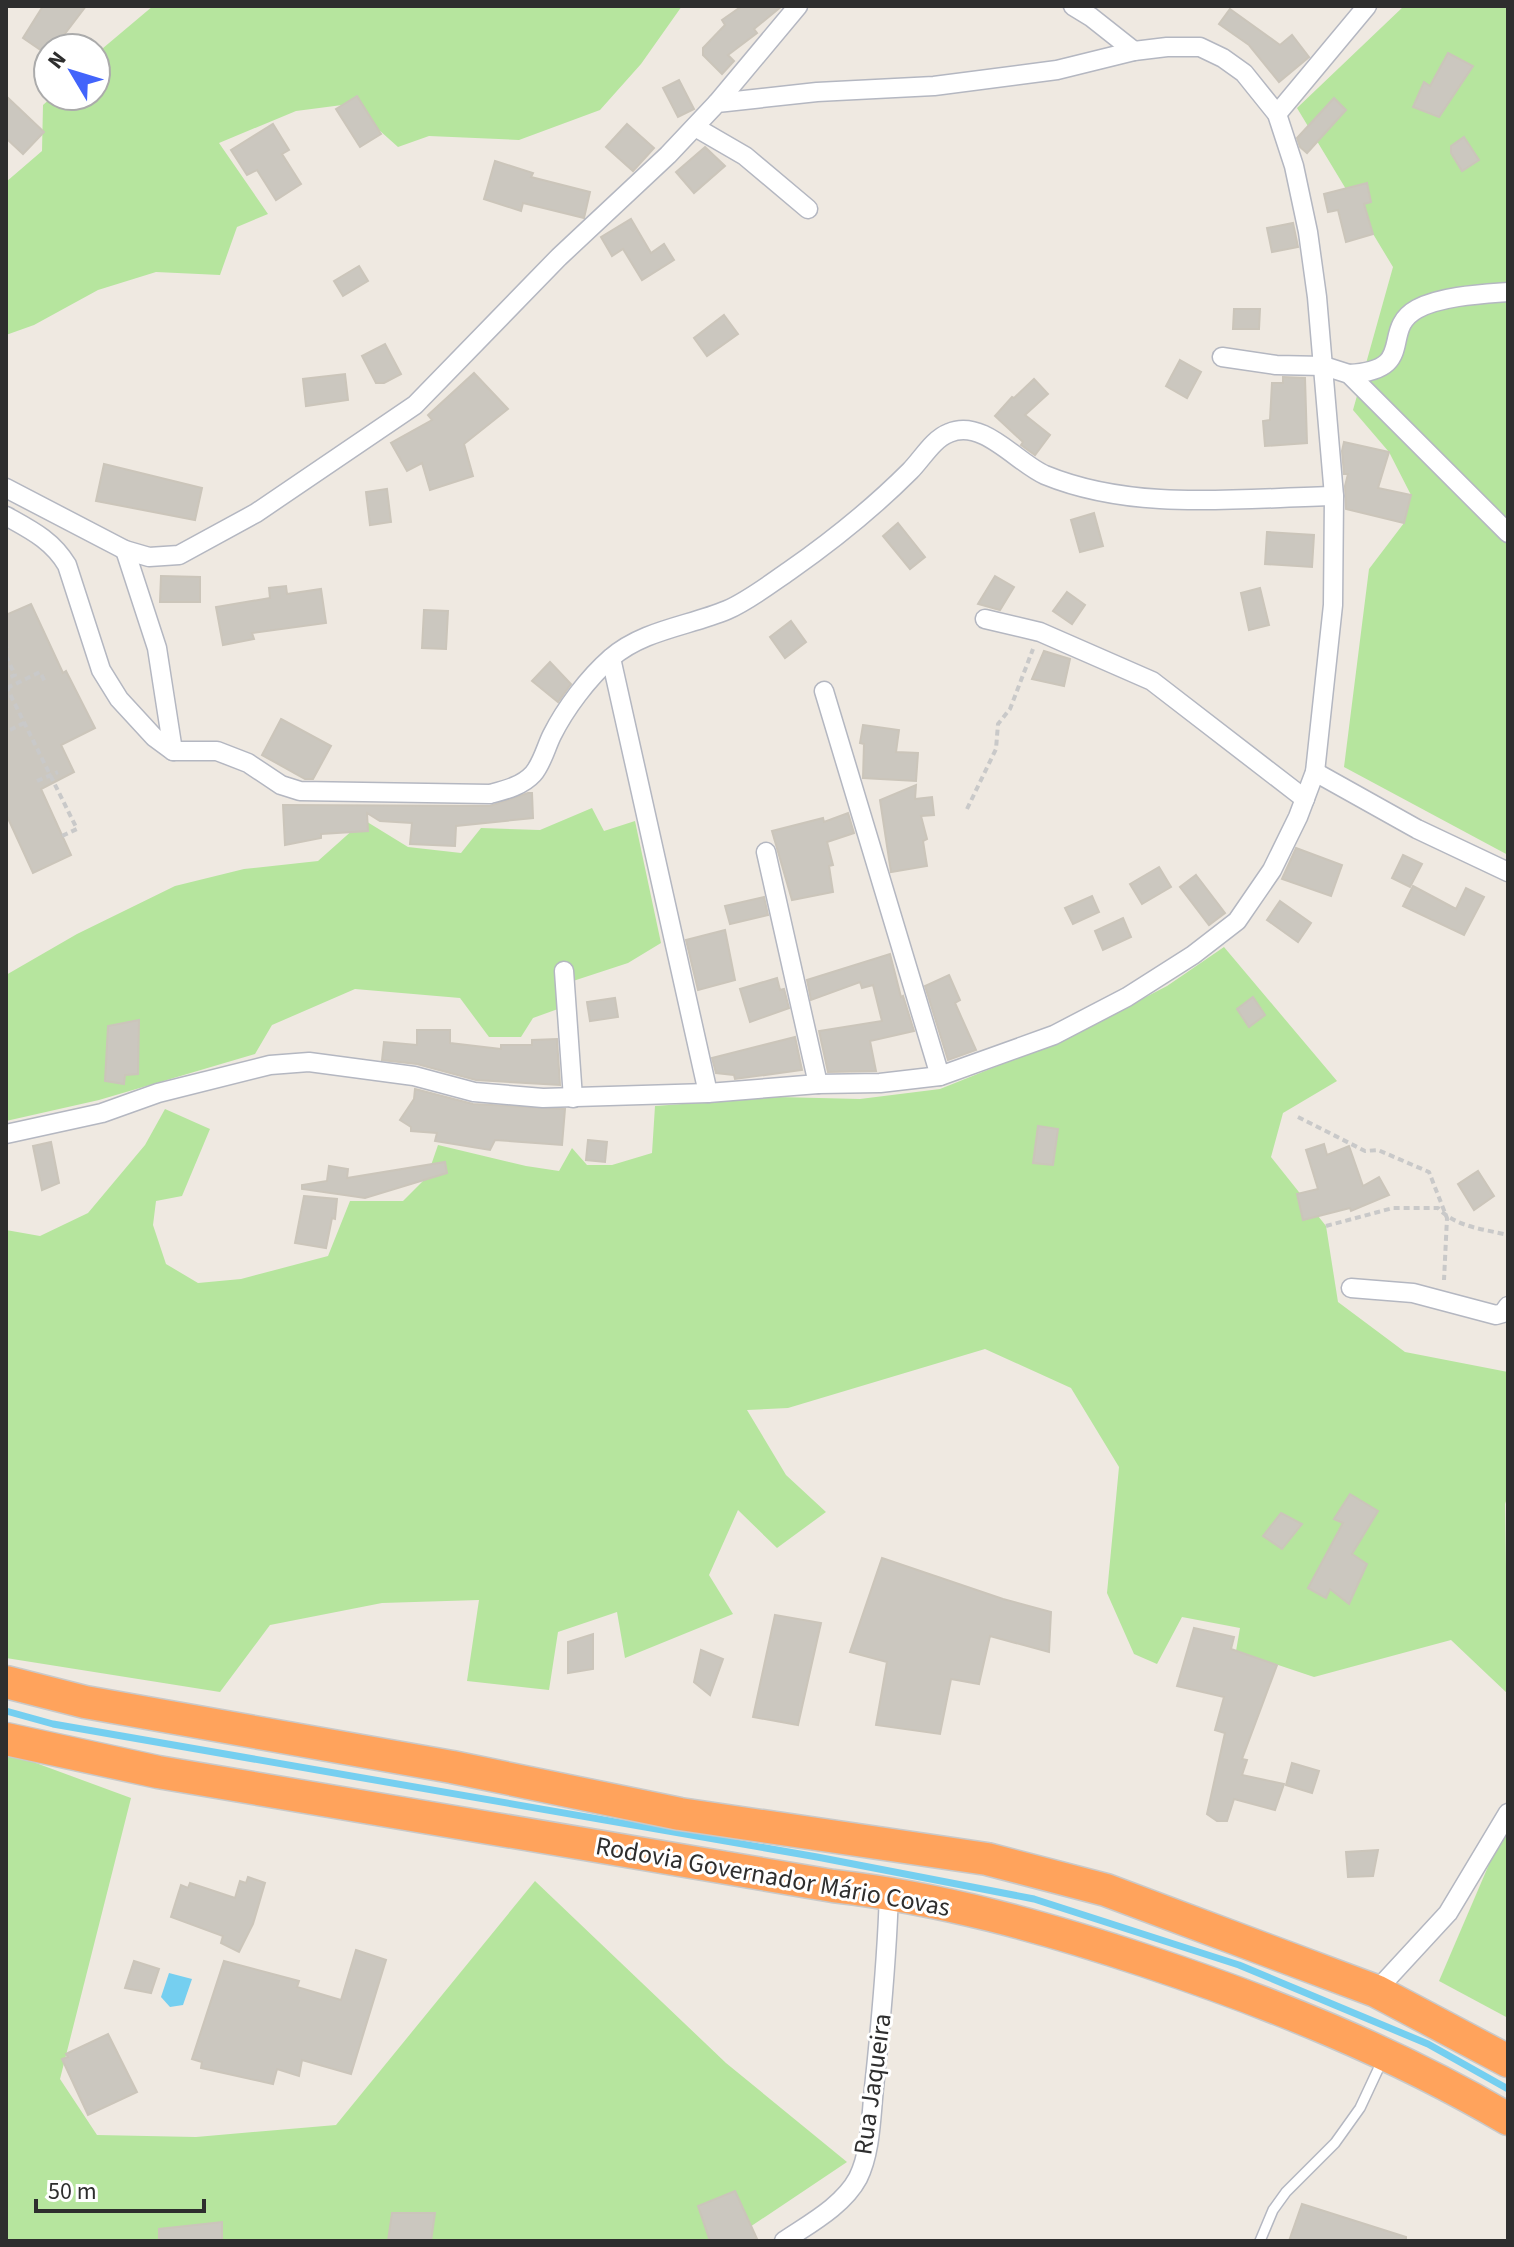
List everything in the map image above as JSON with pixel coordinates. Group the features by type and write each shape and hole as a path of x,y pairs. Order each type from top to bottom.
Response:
{"highway":[{"name":"Rodovia Governador Mário Covas","path":"6,1682 85,1702 452,1767 680,1814 987,1859 1106,1890 1376,1991 1508,2061"},
{"name":"Rodovia Governador Mário Covas","path":"6,1739 158,1772 818,1883 889,1892 999,1916 1222,1986 1386,2054 1508,2119"}],"street":[{"path":"6,488 125,550 149,557 179,555 256,513 415,405 559,257 695,127 798,6"},
{"path":"1277,114 1367,6"},
{"path":"1076,7 1134,51"},
{"path":"6,1134 102,1113 158,1093 270,1065 309,1062 414,1076 474,1092 543,1098 708,1093 818,1084 880,1083 940,1076 1054,1035 1127,997 1237,921 1272,870 1315,772 1333,605 1334,496 1324,366 1308,232 1294,166 1277,114 1244,73 1200,47 1134,51 1057,70 934,86 817,92 717,103"},
{"path":"695,127 745,156 808,209"},
{"path":"1222,357 1276,365 1324,366 1349,374 1382,369 1389,361 1402,324 1417,309 1469,294 1508,292"},
{"path":"1349,374 1508,533"},
{"path":"6,516 45,538 59,552 67,565 101,670 119,699 154,737 173,751 217,751 248,763 281,785 300,791 490,794 516,786 534,773 554,731 581,691 611,658 645,637 729,609 788,571 848,528 950,432 977,432 1044,474 1080,487 1114,494 1173,500 1334,496"},
{"path":"125,550 157,648 173,751"},
{"path":"985,619 1040,632 1152,681 1305,799"},
{"path":"611,658 708,1093"},
{"path":"824,691 940,1076"},
{"path":"1315,772 1417,829 1508,872"},
{"path":"766,852 818,1084"},
{"path":"564,971 573,1098"},
{"path":"1351,1288 1413,1293 1496,1315 1503,1313 1508,1306"},
{"path":"1376,1991 1448,1913 1508,1813"},
{"name":"Rua Jaqueira","path":"784,2241 831,2208 859,2177 868,2143 886,1978 889,1892"}],"lane":[{"path":"1260,2241 1273,2210 1286,2192 1335,2143 1360,2108 1386,2054"}],"path":[{"path":"967,809 996,749 998,724 1010,709 1040,632"},
{"path":"6,656 15,675 6,679"},
{"path":"45,682 40,672 7,687 77,829 62,836"},
{"path":"10,730 26,722"},
{"path":"37,781 58,772"},
{"path":"1298,1117 1365,1151 1378,1150 1429,1172 1447,1218 1443,1302"},
{"path":"1326,1226 1393,1208 1438,1208 1447,1218 1461,1225 1508,1235"}],"green space":[{"path":"153,6 682,6 641,64 600,110 519,140 429,136 398,147 350,104 296,111 219,143 268,214 237,227 220,275 156,272 98,290 34,325 6,335 6,182 42,151 43,112 112,112 112,41"},
{"path":"1404,6 1508,6 1508,855 1344,767 1369,569 1404,523 1411,495 1389,452 1353,410 1393,267 1297,108"},
{"path":"592,808 604,831 635,821 661,943 628,963 570,982 569,1005 533,1018 521,1037 489,1037 460,998 355,989 272,1025 255,1054 99,1100 6,1121 6,975 77,934 175,886 244,869 318,861 364,820 408,847 461,853 481,828 540,830"},
{"path":"1224,947 1337,1081 1283,1113 1271,1157 1326,1226 1338,1302 1405,1352 1508,1372 1508,1495 1505,1504 1508,1694 1451,1640 1314,1677 1236,1651 1240,1628 1182,1617 1157,1664 1134,1654 1107,1593 1119,1467 1071,1388 985,1349 788,1408 747,1410 786,1475 826,1512 777,1548 738,1510 709,1575 733,1614 625,1658 617,1612 558,1632 549,1690 467,1681 479,1600 382,1603 270,1625 220,1692 6,1658 6,1230 40,1236 88,1213 145,1145 165,1109 210,1129 182,1196 156,1201 153,1225 166,1264 198,1283 241,1279 328,1256 350,1201 403,1201 427,1177 438,1145 559,1171 572,1148 587,1165 612,1165 652,1153 655,1106 778,1097 860,1099 940,1089 1065,1039 1167,986"},
{"path":"6,1752 131,1798 60,2079 97,2135 196,2137 336,2125 535,1881 726,2063 847,2162 729,2241 6,2241"},
{"path":"1508,1820 1508,2018 1439,1981"}],"water":[{"path":"169,1973 192,1979 183,2005 170,2007 161,1997"}],"building":[{"path":"43,6 86,6 66,32 32,32 32,44 23,38"},
{"path":"742,6 782,6 754,29 757,33 728,55 734,61 722,74 703,55 703,48 725,25 722,20"},
{"path":"1230,9 1280,45 1292,35 1309,57 1279,82 1249,45 1219,24"},
{"path":"1448,53 1473,66 1439,117 1413,107 1424,82 1430,86"},
{"path":"679,80 694,109 678,117 663,88"},
{"path":"6,96 44,132 23,154 6,138"},
{"path":"357,96 381,134 360,147 336,109"},
{"path":"1334,98 1346,110 1307,153 1300,147 1297,138"},
{"path":"273,124 289,150 282,154 301,184 276,200 257,170 247,175 231,150"},
{"path":"627,124 654,148 633,171 606,147"},
{"path":"1464,137 1479,160 1462,171 1451,153 1451,146"},
{"path":"705,147 725,166 694,193 676,172"},
{"path":"495,161 533,173 531,177 590,192 584,218 523,203 521,211 484,199"},
{"path":"1367,183 1371,202 1364,204 1373,234 1346,242 1338,210 1328,212 1324,194"},
{"path":"631,219 651,253 664,244 674,260 642,280 623,249 612,256 601,237"},
{"path":"1293,223 1298,247 1272,252 1267,228"},
{"path":"359,266 368,281 343,296 334,281"},
{"path":"1234,309 1260,309 1259,329 1233,329"},
{"path":"724,315 738,334 707,356 694,338"},
{"path":"385,344 401,374 384,383 376,383 362,356"},
{"path":"1180,360 1201,372 1187,398 1166,386"},
{"path":"474,373 508,409 464,444 473,476 430,490 422,463 407,471 391,443 432,420 428,415"},
{"path":"345,374 348,400 306,406 303,379"},
{"path":"1283,377 1305,378 1307,443 1265,446 1263,421 1270,420 1272,383 1283,383"},
{"path":"1034,379 1048,394 1025,415 1050,435 1035,455 1021,445 1023,442 995,416"},
{"path":"1344,442 1389,452 1378,488 1411,495 1404,523 1346,509 1348,474 1344,474"},
{"path":"104,464 202,488 195,520 96,501"},
{"path":"387,489 391,522 370,525 366,492"},
{"path":"1094,513 1103,546 1080,552 1071,520"},
{"path":"898,523 925,557 910,569 883,536"},
{"path":"1267,532 1314,535 1312,567 1265,564"},
{"path":"161,576 200,577 200,602 160,602"},
{"path":"995,576 1014,587 1000,610 978,604"},
{"path":"286,586 287,594 321,589 326,623 252,633 254,639 223,645 216,607 270,598 269,588"},
{"path":"1260,588 1269,625 1249,630 1241,593"},
{"path":"1067,592 1085,605 1072,624 1053,611"},
{"path":"31,604 63,673 66,671 95,728 61,745 74,772 41,789 71,855 33,873 6,814 6,615"},
{"path":"424,610 448,611 446,649 422,648"},
{"path":"791,621 806,642 785,658 770,637"},
{"path":"1044,651 1070,659 1064,686 1032,679"},
{"path":"550,662 571,684 558,702 532,681"},
{"path":"281,719 331,746 313,779 305,779 262,755"},
{"path":"863,725 899,730 896,752 918,753 916,781 863,778 864,744 860,743"},
{"path":"916,785 915,799 932,797 934,815 921,816 927,839 923,841 927,866 891,872 880,800"},
{"path":"532,793 533,818 456,826 455,846 410,844 412,823 380,821 367,813 368,831 321,834 321,838 285,845 283,805 490,806"},
{"path":"848,813 854,833 827,842 833,865 829,866 833,892 792,900 772,831 823,818 824,822"},
{"path":"1296,848 1342,865 1331,896 1282,879"},
{"path":"1403,855 1422,864 1410,887 1392,878"},
{"path":"1159,867 1171,887 1142,904 1130,884"},
{"path":"1196,875 1225,913 1209,925 1180,887"},
{"path":"1413,886 1456,909 1466,888 1484,897 1464,935 1403,906"},
{"path":"1092,896 1099,912 1073,924 1065,908"},
{"path":"764,897 768,915 730,924 725,906"},
{"path":"1280,901 1311,923 1298,942 1267,920"},
{"path":"1123,918 1131,937 1103,950 1095,931"},
{"path":"725,930 735,980 698,990 686,940"},
{"path":"890,954 914,1031 870,1041 876,1071 828,1072 819,1031 882,1021 873,985 862,988 860,982 811,1000 807,980"},
{"path":"949,975 960,1000 955,1003 976,1050 948,1060 925,986"},
{"path":"777,978 780,990 784,989 789,1008 750,1022 740,989"},
{"path":"1253,997 1265,1015 1249,1027 1237,1009"},
{"path":"615,998 618,1017 590,1021 587,1002"},
{"path":"139,1020 138,1074 125,1075 124,1084 105,1081 108,1026"},
{"path":"417,1030 450,1030 450,1043 501,1049 501,1045 532,1045 532,1040 557,1039 560,1085 476,1080 417,1064 382,1060 384,1042 417,1045"},
{"path":"795,1037 802,1070 735,1079 734,1075 716,1073 712,1058"},
{"path":"415,1089 473,1104 565,1109 562,1145 495,1140 490,1150 435,1141 437,1133 411,1131 411,1127 400,1120 414,1099"},
{"path":"1038,1126 1058,1129 1053,1165 1033,1163"},
{"path":"588,1140 607,1142 605,1162 586,1160"},
{"path":"51,1142 59,1183 42,1190 33,1146"},
{"path":"1324,1144 1327,1155 1349,1146 1363,1186 1379,1177 1389,1195 1351,1211 1350,1208 1303,1220 1297,1194 1318,1189 1306,1150"},
{"path":"445,1162 447,1173 365,1198 302,1189 302,1185 327,1181 329,1166 348,1169 347,1178"},
{"path":"1478,1171 1494,1196 1474,1210 1458,1184"},
{"path":"304,1196 337,1199 335,1219 332,1218 326,1248 295,1243"},
{"path":"1350,1494 1378,1511 1352,1554 1367,1564 1349,1604 1330,1589 1326,1598 1308,1588 1343,1523 1334,1519"},
{"path":"1281,1513 1302,1524 1282,1549 1263,1536"},
{"path":"882,1558 1051,1612 1049,1652 990,1636 979,1684 951,1679 940,1734 876,1725 887,1662 850,1652"},
{"path":"775,1615 821,1623 798,1725 753,1717"},
{"path":"1194,1628 1234,1637 1231,1649 1277,1665 1242,1759 1247,1760 1242,1775 1284,1784 1275,1810 1234,1799 1227,1821 1217,1821 1207,1814 1225,1733 1215,1730 1224,1697 1177,1686"},
{"path":"593,1634 593,1669 568,1673 568,1642"},
{"path":"701,1650 723,1659 710,1695 694,1682"},
{"path":"1292,1763 1319,1771 1312,1793 1286,1785"},
{"path":"1378,1850 1373,1876 1348,1877 1346,1852"},
{"path":"248,1877 265,1883 253,1924 239,1952 221,1943 223,1936 171,1917 181,1885 188,1888 190,1883 235,1898 240,1881 246,1883"},
{"path":"356,1950 386,1960 351,2074 302,2060 299,2076 277,2069 273,2084 201,2068 202,2062 192,2059 224,1961 299,1981 297,1987 341,2000"},
{"path":"134,1961 159,1969 151,1993 125,1988"},
{"path":"108,2034 137,2092 88,2115 62,2059 68,2057 66,2054"},
{"path":"735,2191 758,2241 710,2241 698,2206"},
{"path":"1302,2204 1406,2237 1406,2241 1289,2241"},
{"path":"392,2213 435,2213 431,2241 388,2241"},
{"path":"222,2222 222,2241 159,2241 159,2229"}],"waterway":[{"path":"6,1711 53,1724 817,1857 1034,1899 1239,1965 1428,2044 1508,2089"}]}
